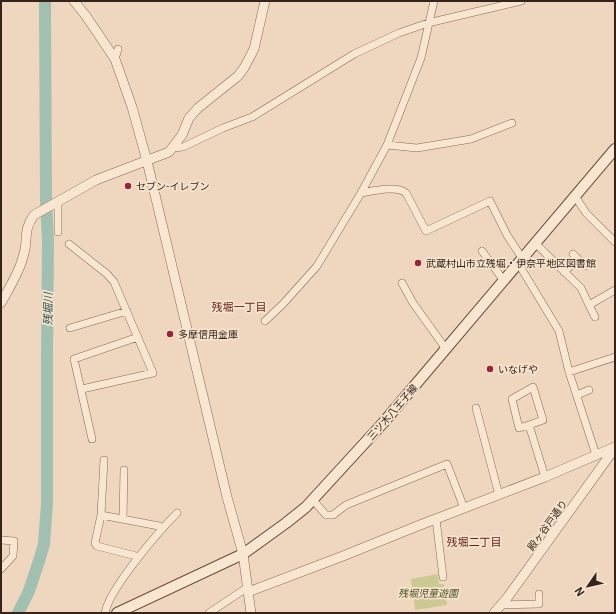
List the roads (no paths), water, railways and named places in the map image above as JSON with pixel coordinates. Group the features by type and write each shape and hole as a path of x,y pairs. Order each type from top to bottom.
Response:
{"main road":[{"name":"三ツ木八王子線","path":"117,613 243,554 286,523 313,500 383,423 615,149"}],"street":[{"path":"74,1 115,59 132,107 147,161 227,498 243,554 251,613"},
{"path":"1,303 21,263 25,250 26,231 29,222 37,213 96,180 166,154 173,148 182,135 189,118 198,108 238,76 244,68 254,49 265,1"},
{"path":"264,321 283,304 317,266 387,145 421,58 434,1"},
{"path":"173,148 183,147 223,128 252,117 354,54 400,32 428,23 521,1"},
{"path":"115,59 118,49"},
{"path":"387,145 417,148 471,139 512,123"},
{"path":"361,192 397,188 403,190 426,231 490,201 507,236 559,331 569,372 596,455"},
{"path":"575,196 586,213 615,242"},
{"path":"57,202 58,232"},
{"path":"535,243 580,288 595,317"},
{"path":"69,244 111,278 153,373 82,389"},
{"path":"482,251 504,281"},
{"path":"564,272 575,256 585,266"},
{"path":"402,283 413,303 446,349"},
{"path":"589,305 615,290"},
{"path":"70,328 127,312"},
{"path":"92,439 82,389 74,359 138,337"},
{"path":"569,372 615,357"},
{"path":"533,387 543,420 529,425 520,428 512,399 533,387"},
{"path":"577,395 589,390"},
{"path":"476,408 499,495"},
{"path":"529,425 545,477"},
{"path":"209,613 248,589 343,556 615,448"},
{"name":"殿ヶ谷戸通り","path":"494,613 595,478 615,448"},
{"path":"104,460 101,515 95,544 97,546 136,556 138,558"},
{"path":"313,500 326,516 333,515 346,504 447,464 464,508"},
{"path":"123,519 124,470"},
{"path":"105,613 117,586 162,528 177,513"},
{"path":"101,515 159,526 162,528"},
{"path":"436,519 443,577"},
{"path":"1,540 14,541 13,556 1,569"},
{"path":"500,605 539,604 539,594"}],"waterway":[{"name":"残堀川","path":"18,613 29,591 44,544 47,503 48,242 46,200 45,1"}],"place":[{"name":"セブン-イレブン","path":"128,186"},
{"name":"武蔵村山市立残堀・伊奈平地区図書館","path":"418,263"},
{"name":"多摩信用金庫","path":"170,334"},
{"name":"いなげや","path":"490,369"}],"district":[{"name":"残堀一丁目","path":"239,307"},
{"name":"残堀二丁目","path":"474,542"}],"park label":[{"name":"残堀児童遊園","path":"428,593"}]}
